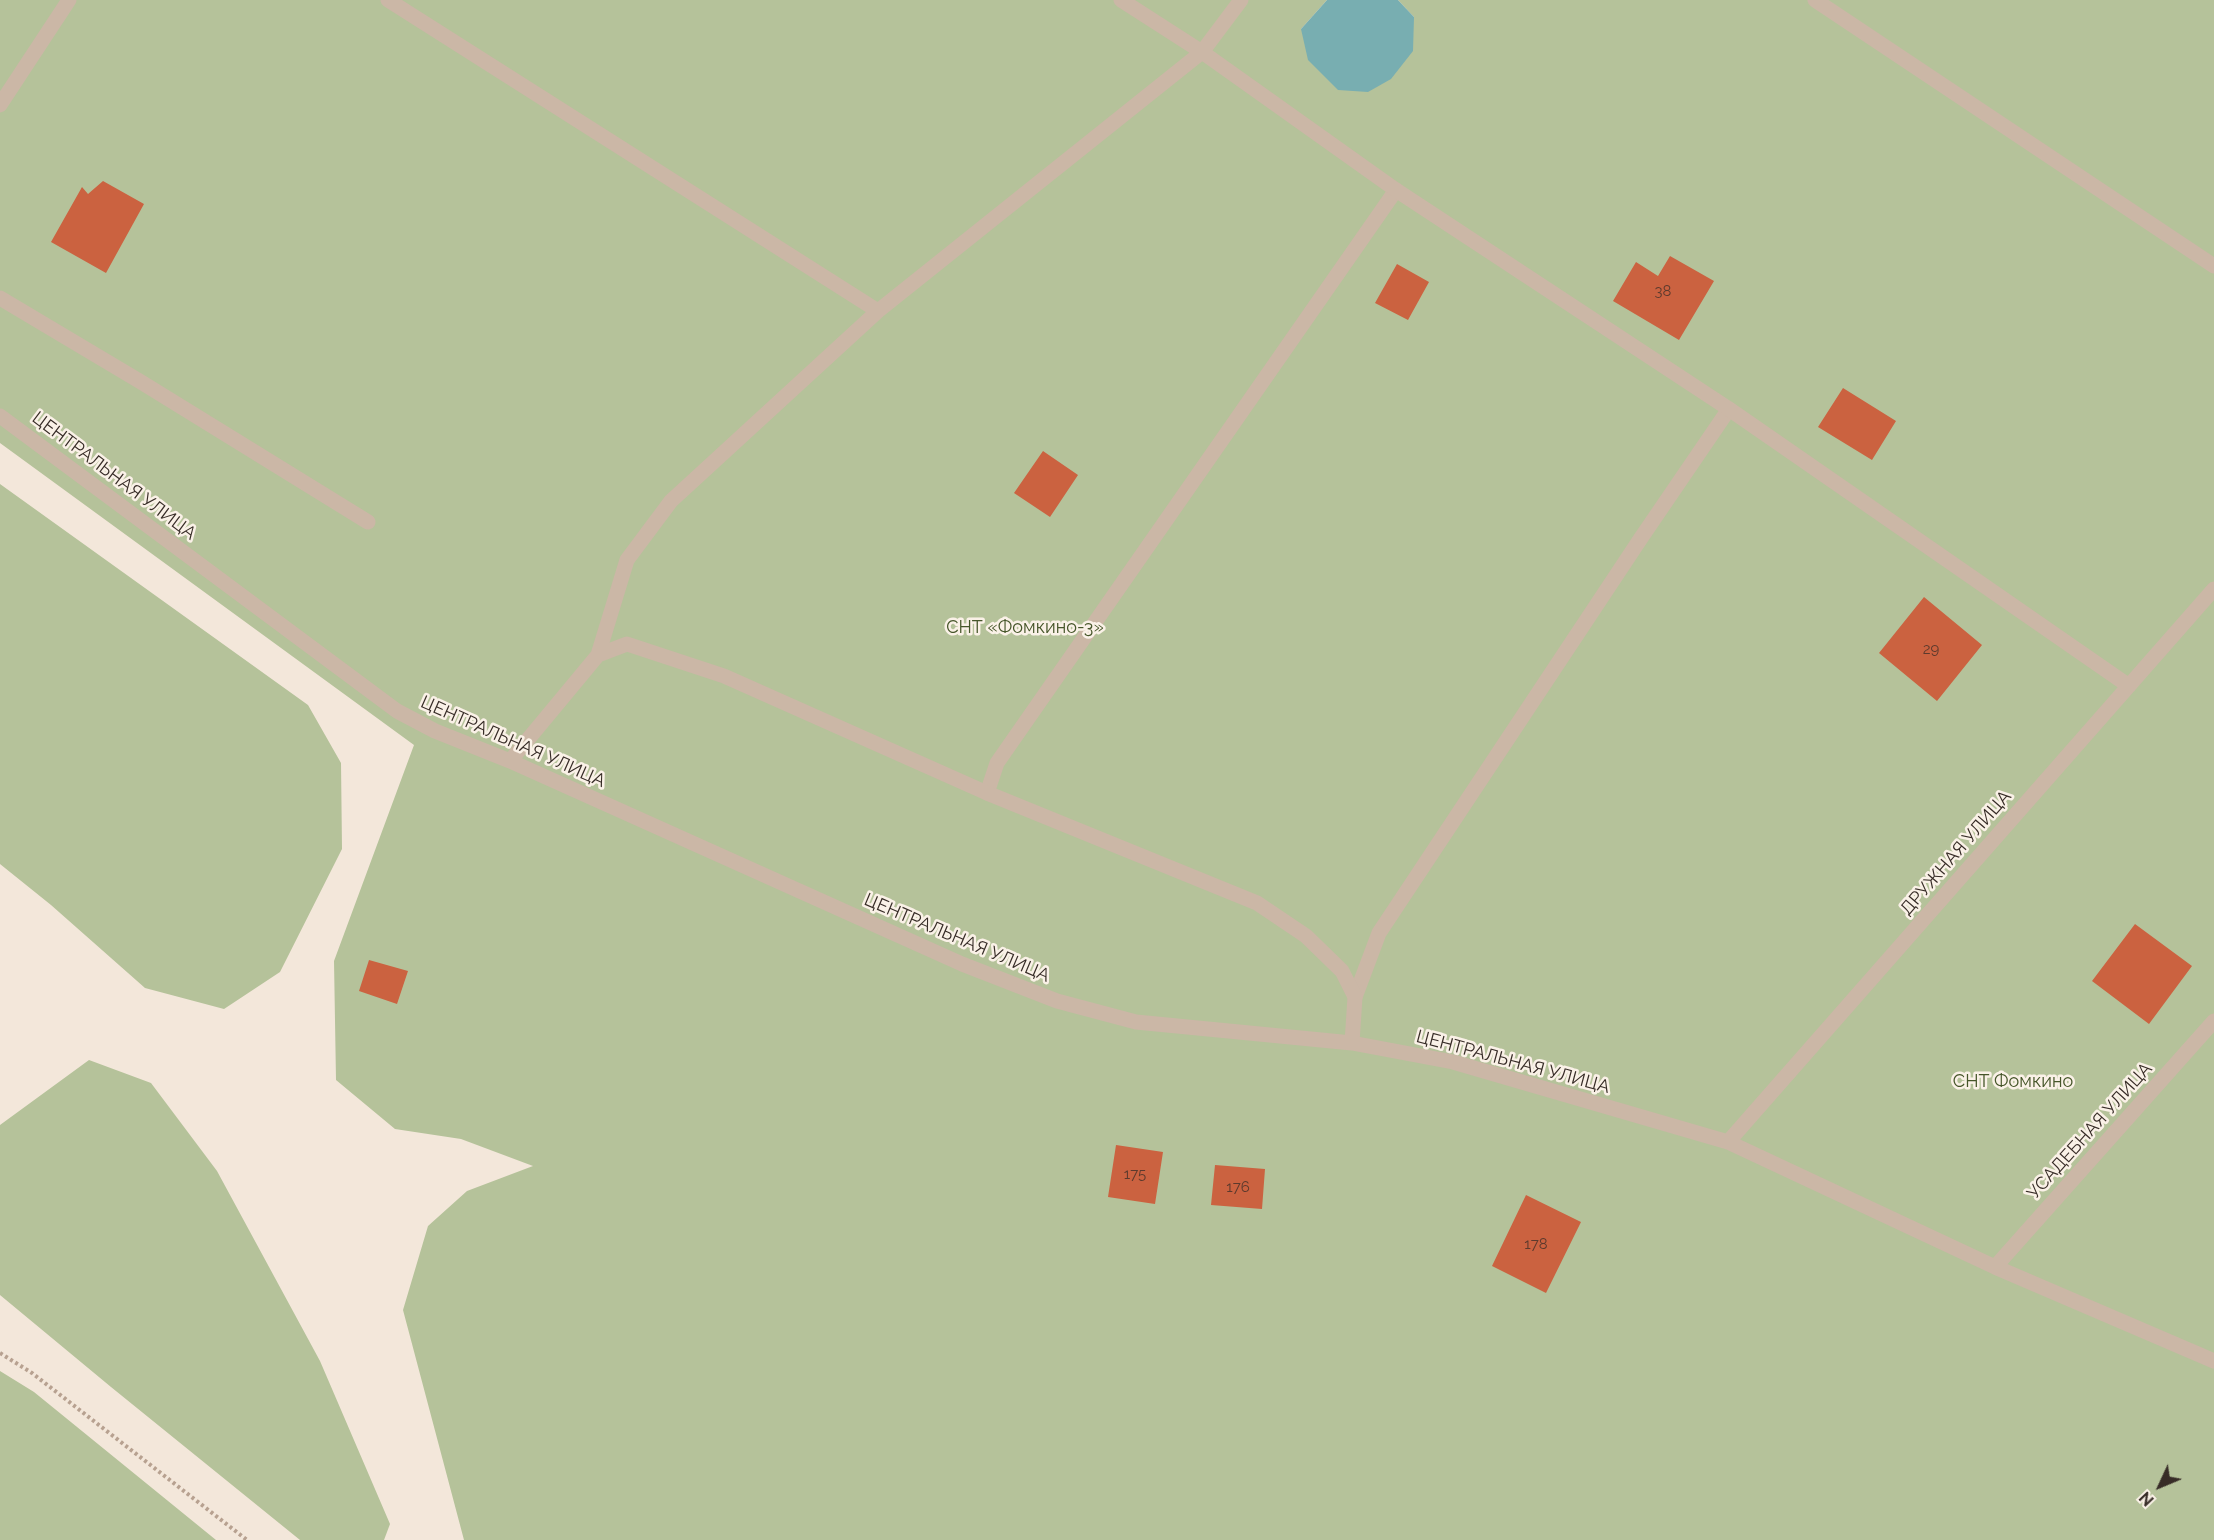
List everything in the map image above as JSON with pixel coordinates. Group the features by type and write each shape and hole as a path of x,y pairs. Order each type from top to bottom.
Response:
{"street":[{"path":"0,105 69,0"},
{"path":"388,0 878,311"},
{"path":"1121,0 1203,52 1396,190 1729,409 2129,686"},
{"path":"510,761 598,655 627,560 671,501 878,311 1203,52 1241,0"},
{"path":"1815,0 2214,266"},
{"path":"987,793 997,763 1396,190"},
{"path":"0,298 368,522"},
{"path":"1352,1043 1355,997 1379,933 1729,409"},
{"name":"ЦЕНТРАЛЬНАЯ УЛИЦА","path":"0,416 397,711 435,731 510,761 962,964 1057,1001 1136,1022 1352,1043 1453,1062 1728,1142 1995,1267 2214,1361"},
{"name":"ДРУЖНАЯ УЛИЦА","path":"1728,1142 2214,589"},
{"path":"598,655 627,644 724,676 987,793 1257,903 1306,936 1342,971 1355,997"},
{"name":"УСАДЕБНАЯ УЛИЦА","path":"1995,1267 2214,1021"}],"path":[{"path":"0,1353 32,1373 247,1540"}],"green space":[{"name":"СНТ «Фомкино-3»","path":"0,0 1327,0 1301,29 1414,17 1398,0 2214,0 2214,1540 464,1540 403,1310 428,1226 467,1191 533,1166 461,1139 395,1129 336,1080 334,961 414,745 0,443"},
{"path":"0,484 308,705 341,763 342,849 280,972 224,1009 145,988 51,905 0,864"},
{"path":"89,1060 151,1083 217,1171 320,1361 390,1524 384,1540 300,1540 0,1295 0,1125"},
{"path":"0,1371 34,1392 216,1540 0,1540"}],"water":[{"path":"1327,0 1398,0 1414,17 1413,51 1391,79 1368,92 1338,90 1308,60 1301,29"}],"building":[{"path":"103,181 144,204 106,273 51,242 82,187 88,194"},
{"path":"1670,256 1714,281 1679,340 1613,301 1636,262 1658,276"},
{"path":"1397,264 1429,282 1408,320 1375,303"},
{"path":"1843,388 1896,421 1872,460 1818,427"},
{"path":"1043,451 1078,475 1050,517 1014,493"},
{"path":"1924,597 1982,645 1937,701 1879,653"},
{"path":"2135,924 2192,966 2149,1024 2092,981"},
{"path":"369,960 408,971 397,1004 359,991"},
{"path":"1116,1145 1163,1152 1155,1204 1108,1197"},
{"path":"1215,1165 1265,1169 1262,1209 1211,1205"},
{"path":"1526,1195 1581,1222 1546,1293 1492,1266"}],"park label":[{"name":"СНТ Фомкино","path":"2013,1082"}]}
